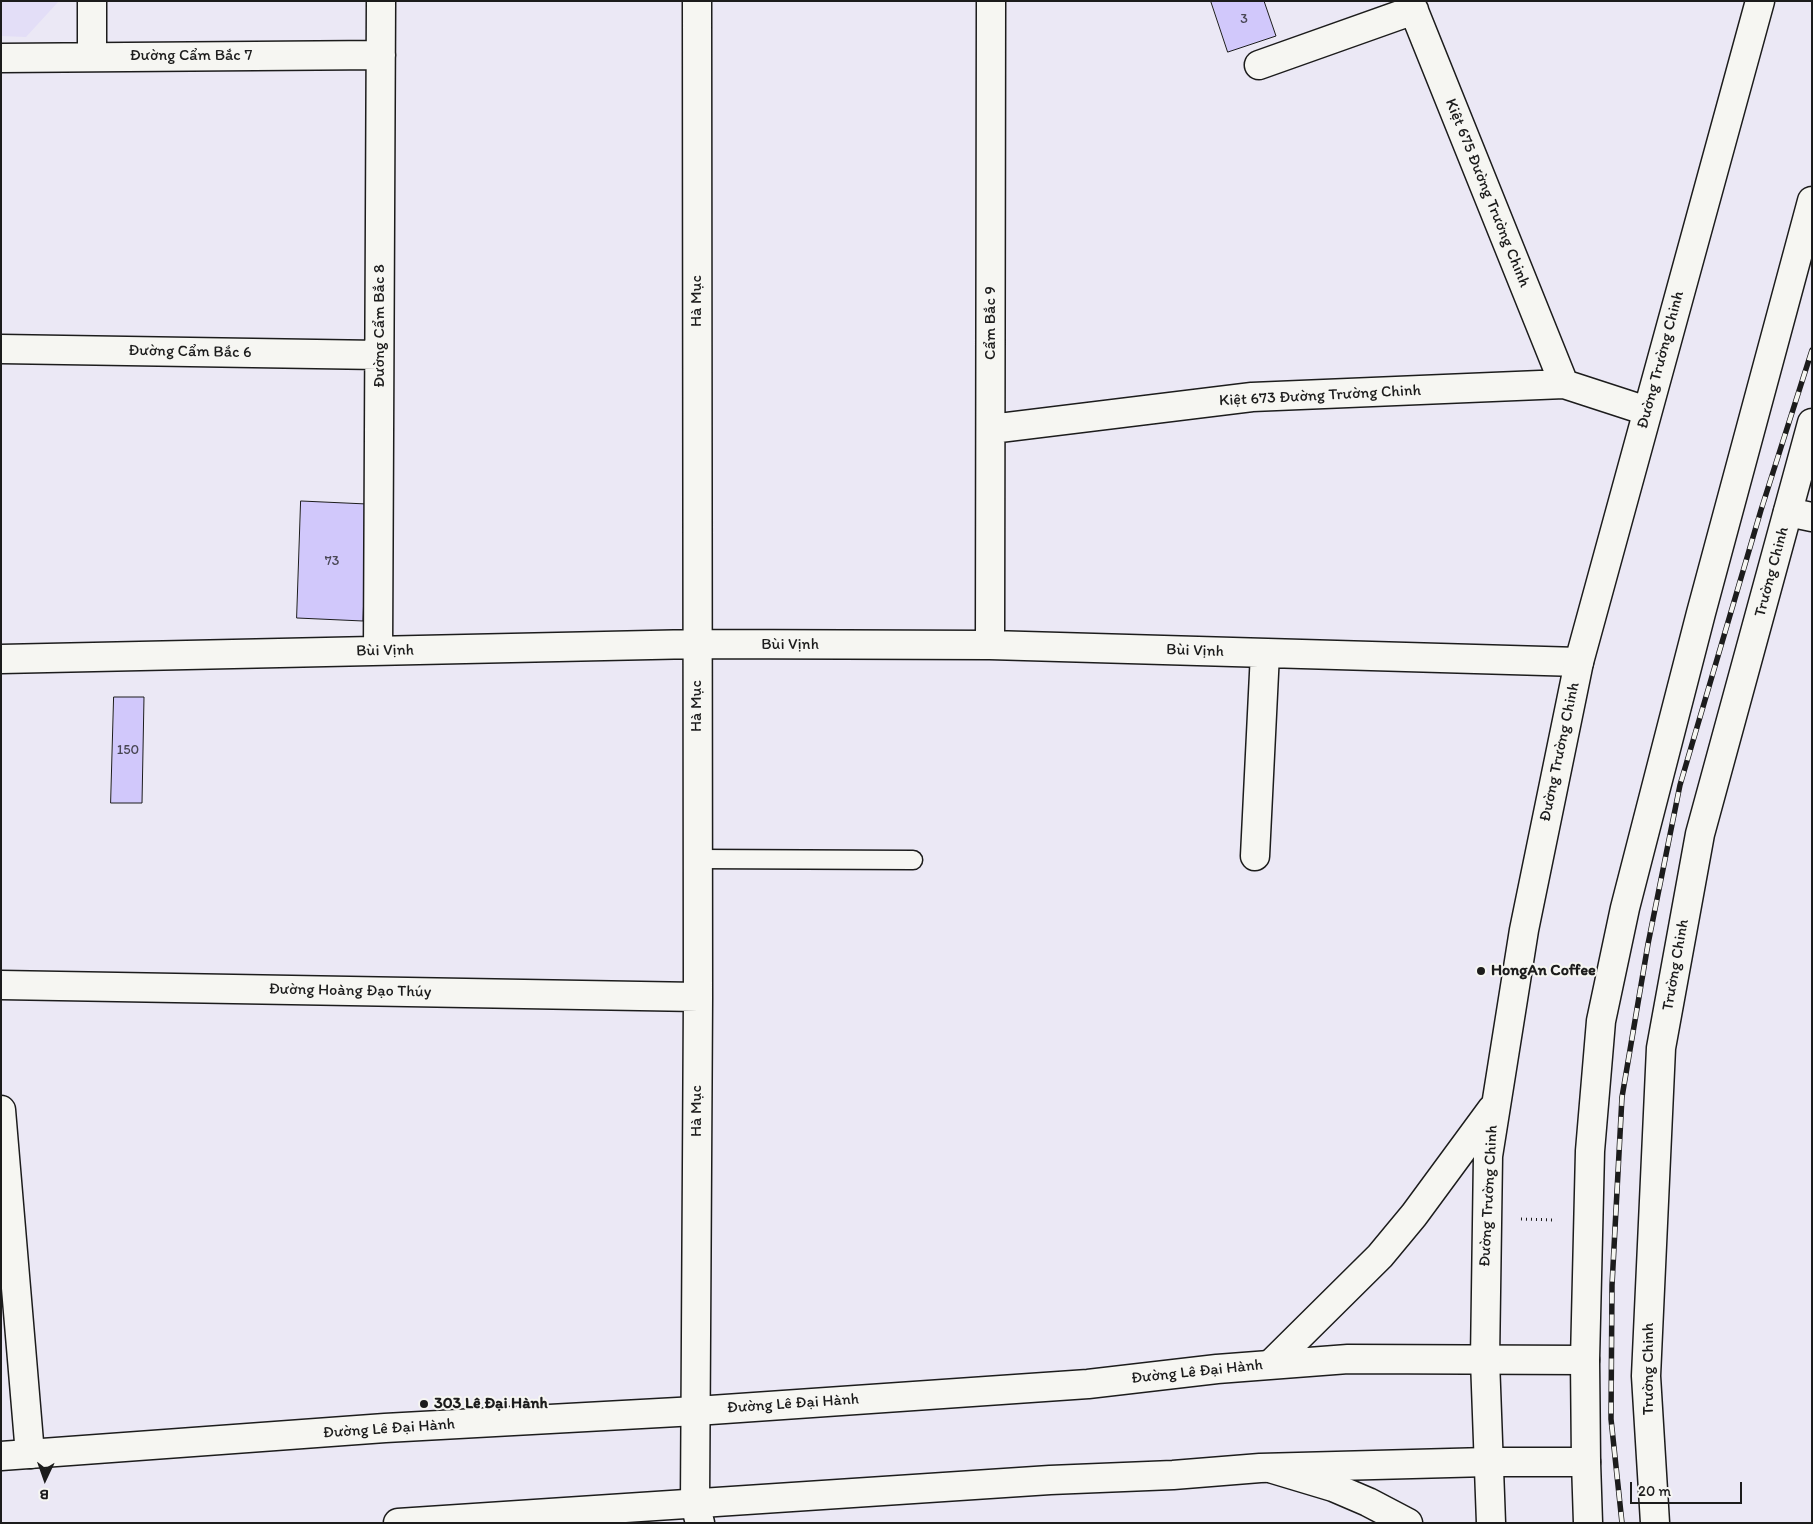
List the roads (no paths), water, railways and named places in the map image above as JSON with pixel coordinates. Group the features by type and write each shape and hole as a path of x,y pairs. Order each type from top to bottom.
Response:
{"main road":[{"path":"92,1 92,57"},
{"name":"Đường Cẩm Bắc 8","path":"378,651 382,1"},
{"name":"Hà Mục","path":"697,1 698,997 696,1411 698,1513"},
{"name":"Cẩm Bắc 9","path":"990,645 991,1"},
{"name":"Đường Trường Chinh","path":"1491,1523 1485,1360 1488,1156 1524,930 1579,662 1760,1"},
{"path":"1259,65 1412,6"},
{"name":"Kiệt 675 Đường Trường Chinh","path":"1412,6 1564,384"},
{"name":"Đường Cẩm Bắc 7","path":"1,58 381,55"},
{"path":"1588,1523 1586,1360 1588,1221 1590,1151 1601,1021 1626,908 1704,604 1812,201"},
{"name":"Đường Cẩm Bắc 6","path":"1,349 379,355"},
{"name":"Kiệt 673 Đường Trường Chinh","path":"991,429 1252,398 1564,384 1647,411"},
{"name":"Trường Chinh","path":"1655,1523 1646,1376 1661,1048 1700,834 1800,515 1812,423"},
{"name":"Bùi Vịnh","path":"1,659 697,644 990,645 1579,662"},
{"path":"1255,856 1265,653"},
{"name":"Đường Hoàng Đạo Thúy","path":"1,985 698,997"},
{"path":"1271,1364 1380,1256 1414,1215 1495,1105"},
{"path":"1,1110 30,1454"},
{"name":"Đường Lê Đại Hành","path":"1,1456 385,1428 696,1411 1088,1384 1271,1364 1348,1359 1586,1360"},
{"path":"398,1523 698,1513 1050,1480 1173,1475 1260,1468 1488,1462 1586,1462"},
{"path":"1273,1469 1333,1487 1368,1502 1408,1523"}],"lane":[{"path":"697,859 913,860"}],"railway":[{"path":"1622,1523 1611,1419 1612,1285 1622,1097 1648,944 1680,785 1761,510 1812,350"}],"place":[{"name":"HongAn Coffee","path":"1481,971"},
{"name":"303 Lê Đại Hành","path":"424,1404"}]}
